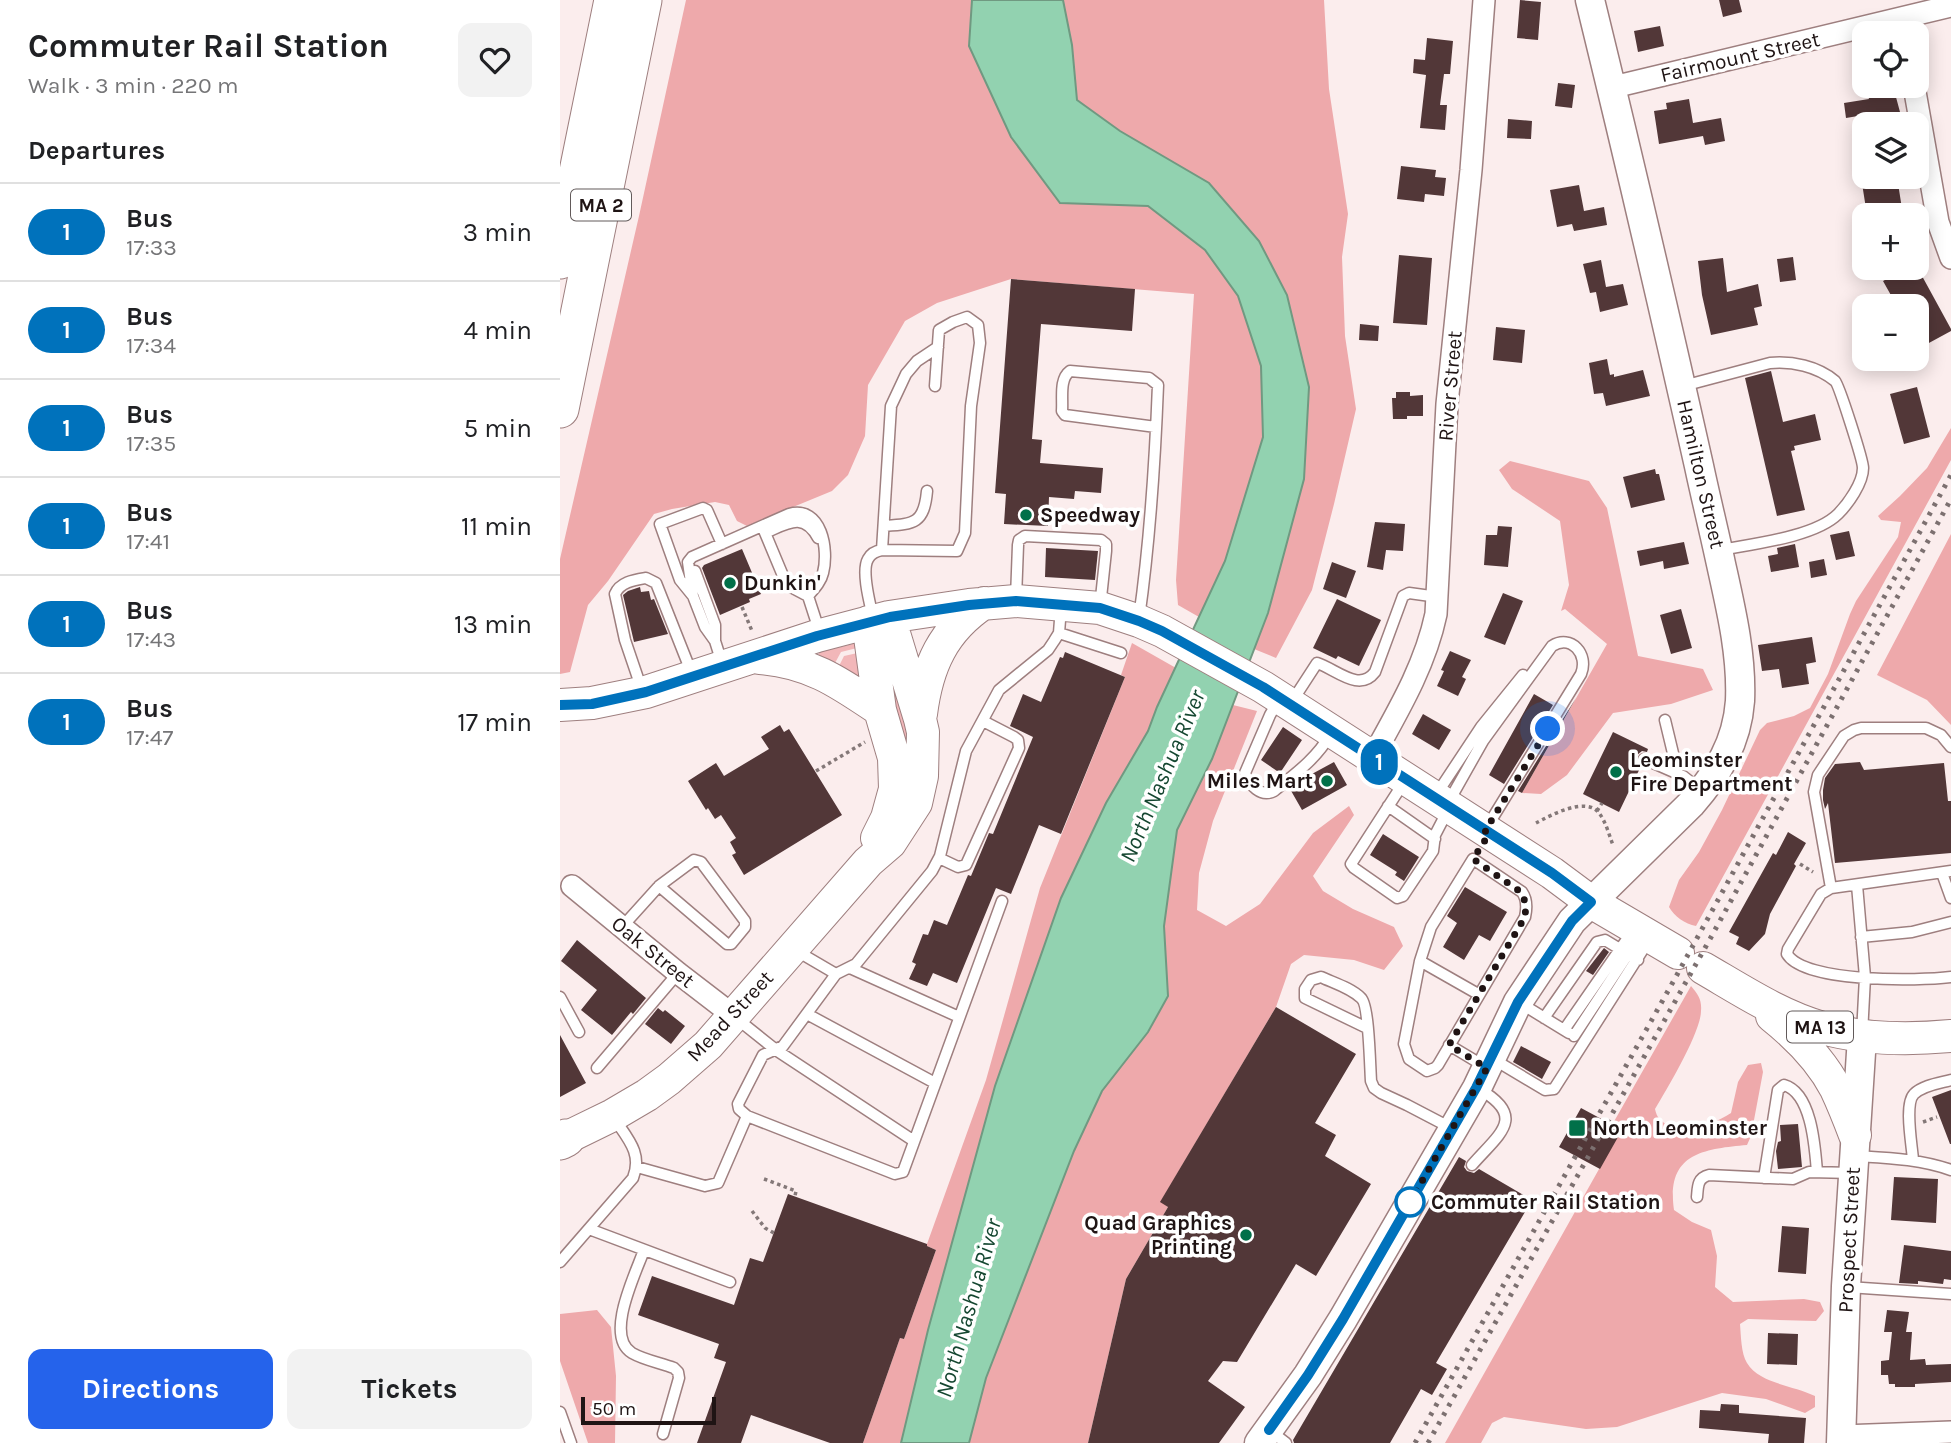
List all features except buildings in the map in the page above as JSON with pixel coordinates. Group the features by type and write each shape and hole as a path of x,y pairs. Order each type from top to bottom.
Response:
{"highway":[{"name":"MA 2","path":"560,260 613,0"},
{"name":"MA 2","path":"560,409 643,0"}],"main road":[{"name":"Hamilton Street","path":"1271,1439 1313,1378 1343,1319 1485,1071 1518,1002 1572,921 1717,772 1738,721 1739,660 1735,633 1681,386 1590,0"},
{"name":"MA 13","path":"560,705 592,704 643,693 693,677 736,650 821,635 877,620 984,603 1016,601 1060,619 1100,608 1150,626 1278,697 1443,803 1482,843 1552,873 1649,948 1821,1028 1862,1037 1905,1039 1951,1036"},
{"path":"920,719 923,695 942,643 972,611 984,603"},
{"name":"Mead Street","path":"868,862 887,818 895,789 894,758 880,710 877,620"},
{"name":"Mead Street","path":"561,1136 613,1115 669,1079 708,1045 868,862 890,843 916,803 922,776 923,732 920,719 877,620"},
{"path":"736,650 800,665 824,674 880,710"},
{"path":"1744,992 1811,1052 1835,1087 1854,1155"},
{"name":"Prospect Street","path":"1842,1439 1846,1286 1862,1037"}],"street":[{"name":"River Street","path":"1372,758 1405,701 1419,670 1433,630 1438,597 1447,404 1471,170 1484,0"},
{"name":"Fairmount Street","path":"1915,21 1951,6"},
{"name":"Fairmount Street","path":"1611,86 1852,37"},
{"path":"1917,98 1951,258"},
{"name":"Oak Street","path":"566,884 734,1016"},
{"path":"1842,1439 1951,1432"}],"lane":[{"path":"877,620 869,596 866,561 873,552 957,551 965,533 971,406 980,343 978,325 967,317 953,321 939,330 935,386"},
{"path":"882,550 891,406 906,374 917,361 938,347"},
{"path":"1681,386 1769,363 1780,362 1816,369 1838,383 1863,468 1855,494 1836,516 1820,527 1718,551"},
{"path":"1150,626 1147,567 1156,427 1158,385 1152,379 1070,371 1066,374 1062,411 1065,415 1156,427"},
{"path":"884,526 908,524 920,517 925,507 927,491"},
{"path":"693,596 680,580 660,524 701,507 708,510 722,544"},
{"path":"736,650 705,627 693,596 688,566 690,559 722,544 763,530 795,521 805,523 816,533 825,557 823,576 808,596"},
{"path":"763,530 786,583 808,596 821,635"},
{"path":"736,650 715,625 695,567 698,561 763,530"},
{"path":"1016,601 1018,545 1021,538 1101,540 1106,544 1106,551 1100,608"},
{"path":"643,693 625,640 615,594 622,585 633,580 646,578 656,583 661,590 693,677"},
{"path":"1332,732 1310,762 1274,791 1263,794 1250,784 1245,773 1278,697 1317,663 1356,681 1369,679 1375,671 1403,596 1409,593 1438,597"},
{"path":"1002,901 902,1172 895,1174 747,1116 739,1109 738,1104 763,1055 783,1046 836,974 856,964 932,871 939,858 966,751 999,690 1048,650 1060,619 1121,653"},
{"path":"1406,779 1351,864 1400,898 1433,851 1443,803 1489,716 1536,659 1552,646 1568,642 1583,657 1583,668 1431,927 1420,961 1404,1044 1412,1063 1427,1071 1435,1068 1527,911 1525,898 1482,843"},
{"path":"1665,720 1678,774"},
{"path":"939,858 958,867 966,865 1019,748 1018,740 1014,737 982,721"},
{"path":"1831,888 1814,792 1818,775 1844,736 1861,728 1926,728 1941,735 1951,747"},
{"path":"1644,759 1678,774 1702,790"},
{"path":"1388,806 1435,839"},
{"path":"622,927 659,886 697,860 745,921 745,927 731,944 727,944 659,886"},
{"path":"1951,898 1946,872 1831,888 1821,894 1787,954 1800,965 1835,974 1920,979 1951,976"},
{"path":"1857,884 1865,977 1862,1037"},
{"path":"1861,937 1912,932 1951,922"},
{"path":"1544,1018 1597,942 1605,940 1649,948"},
{"path":"1449,1045 1485,1071 1551,1091 1557,1086 1649,948"},
{"path":"1569,1033 1649,948"},
{"path":"793,949 836,974"},
{"path":"1420,961 1478,994"},
{"path":"850,968 959,1017"},
{"path":"597,1068 678,974"},
{"path":"1367,1028 1305,998 1305,989 1311,980 1321,977 1365,1002 1367,1028 1371,1081 1374,1088 1452,1129"},
{"path":"560,997 579,1032"},
{"path":"1518,1002 1585,1043"},
{"path":"807,1014 935,1083"},
{"path":"734,1016 776,1050 914,1141"},
{"path":"1472,1165 1504,1128 1506,1117 1485,1071"},
{"path":"1913,1160 1910,1100 1919,1091 1951,1080"},
{"path":"1764,1178 1778,1090 1784,1085 1797,1093 1809,1118 1817,1172"},
{"path":"560,1262 633,1178 637,1167 636,1153 613,1115"},
{"path":"637,1167 713,1186 718,1183 747,1116"},
{"path":"1697,1197 1699,1182 1704,1177 1793,1179 1809,1172 1817,1172 1854,1155 1913,1160 1951,1170"},
{"path":"589,1229 730,1282"},
{"path":"644,1250 620,1316 621,1332 623,1341 632,1353 674,1368 678,1372 679,1378 663,1434"},
{"path":"1846,1286 1951,1294"},
{"path":"560,1412 571,1443"}],"path":[{"path":"736,650 742,607"},
{"path":"816,771 866,741"},
{"path":"1597,811 1602,803"},
{"path":"1536,823 1559,812 1586,806 1597,811 1613,845"},
{"path":"764,1179 796,1191 794,1196"},
{"path":"752,1211 765,1228 774,1233"}],"shaded area":[{"path":"686,0 972,0 969,46 1011,137 1060,203 1148,206 1205,250 1238,296 1261,367 1263,437 1225,561 1199,617 1178,605 1176,580 1194,294 1011,279 937,303 905,321 868,385 865,436 848,475 832,491 747,526 737,521 729,505 715,502 654,514 588,605 570,672 560,674 560,559"},
{"path":"1063,0 1324,0 1329,89 1348,214 1342,257 1345,336 1356,409 1312,590 1276,658 1254,649 1268,613 1304,479 1309,387 1287,295 1120,131 1077,100 1072,45"},
{"path":"1951,428 1951,460 1696,926 1684,921 1669,907 1679,880 1699,852 1722,810 1760,730 1767,723 1794,716 1810,708 1828,674 1856,601 1898,537 1901,522 1881,520 1878,516 1927,468"},
{"path":"1510,461 1589,481 1607,508 1638,656 1703,669 1713,690 1671,704 1613,713 1567,775 1541,794 1522,793 1607,644 1565,609 1561,611 1569,585 1560,521 1512,489 1499,470"},
{"path":"1951,534 1951,725 1927,700 1877,675"},
{"path":"857,643 861,647 841,652 835,663 819,658 820,652"},
{"path":"1132,643 1176,668 1148,731 1106,803 1061,898 995,1086 928,1330 901,1443 863,1443 900,1338 904,1339 936,1250 927,1244 986,1080 1040,888 1125,677 1121,675"},
{"path":"862,652 867,682 839,666 844,656"},
{"path":"890,656 912,743 904,755 889,693"},
{"path":"1233,705 1257,711 1213,821 1199,873 1197,910 1226,926 1260,904 1313,833 1349,806 1354,815 1313,876 1323,891 1353,909 1394,927 1403,946 1384,970 1354,960 1304,955 1291,964 1276,1007 1161,1201 1168,1207 1126,1279 1088,1443 969,1443 986,1378 1074,1151 1102,1091 1148,1032 1168,996 1164,926 1177,830 1212,759"},
{"path":"1691,986 1700,1000 1700,1020 1655,1109 1658,1117 1667,1125 1685,1129 1715,1122 1731,1113 1738,1082 1748,1065 1761,1063 1763,1072 1747,1145 1702,1153 1682,1166 1673,1191 1674,1210 1711,1230 1717,1256 1715,1287 1733,1302 1804,1299 1820,1302 1824,1311 1816,1321 1748,1319 1740,1324 1744,1354 1753,1370 1768,1380 1815,1396 1815,1407 1805,1413 1766,1399 1722,1393 1617,1427 1586,1429 1504,1417 1492,1423 1481,1443 1445,1443 1621,1130 1612,1125"},
{"path":"597,1310 611,1327 616,1376 615,1443 588,1443 560,1361 560,1314"}],"water":[{"name":"North Nashua River","path":"972,0 1063,0 1072,45 1077,100 1120,131 1209,183 1259,241 1287,295 1309,387 1304,479 1268,613 1212,759 1177,830 1164,926 1168,996 1148,1032 1102,1091 1074,1151 986,1378 969,1443 901,1443 928,1330 995,1086 1061,898 1106,803 1148,731 1225,561 1263,437 1261,366 1238,296 1205,250 1148,206 1060,203 1011,137 969,46"}],"railway":[{"path":"1415,1443 1673,982 1951,475"},
{"path":"1428,1443 1710,939 1951,499"}],"bus line":[{"name":"1","path":"560,705 592,704 646,692 817,636 890,617 1016,601 1100,608 1162,631 1263,687 1552,873 1591,902 1572,921 1518,1002 1476,1088 1343,1319 1269,1430"}],"place":[{"name":"Speedway","path":"1026,515"},
{"name":"Dunkin'","path":"730,583"},
{"name":"Leominster Fire Department","path":"1616,772"},
{"name":"Miles Mart","path":"1327,781"},
{"name":"North Leominster","path":"1577,1128"},
{"name":"Commuter Rail Station","path":"1410,1202"},
{"name":"Quad Graphics Printing","path":"1246,1235"}],"route":[{"path":"1410,1202 1487,1068 1449,1045 1527,911 1521,892 1473,859 1489,834 1485,831 1548,729"}]}
